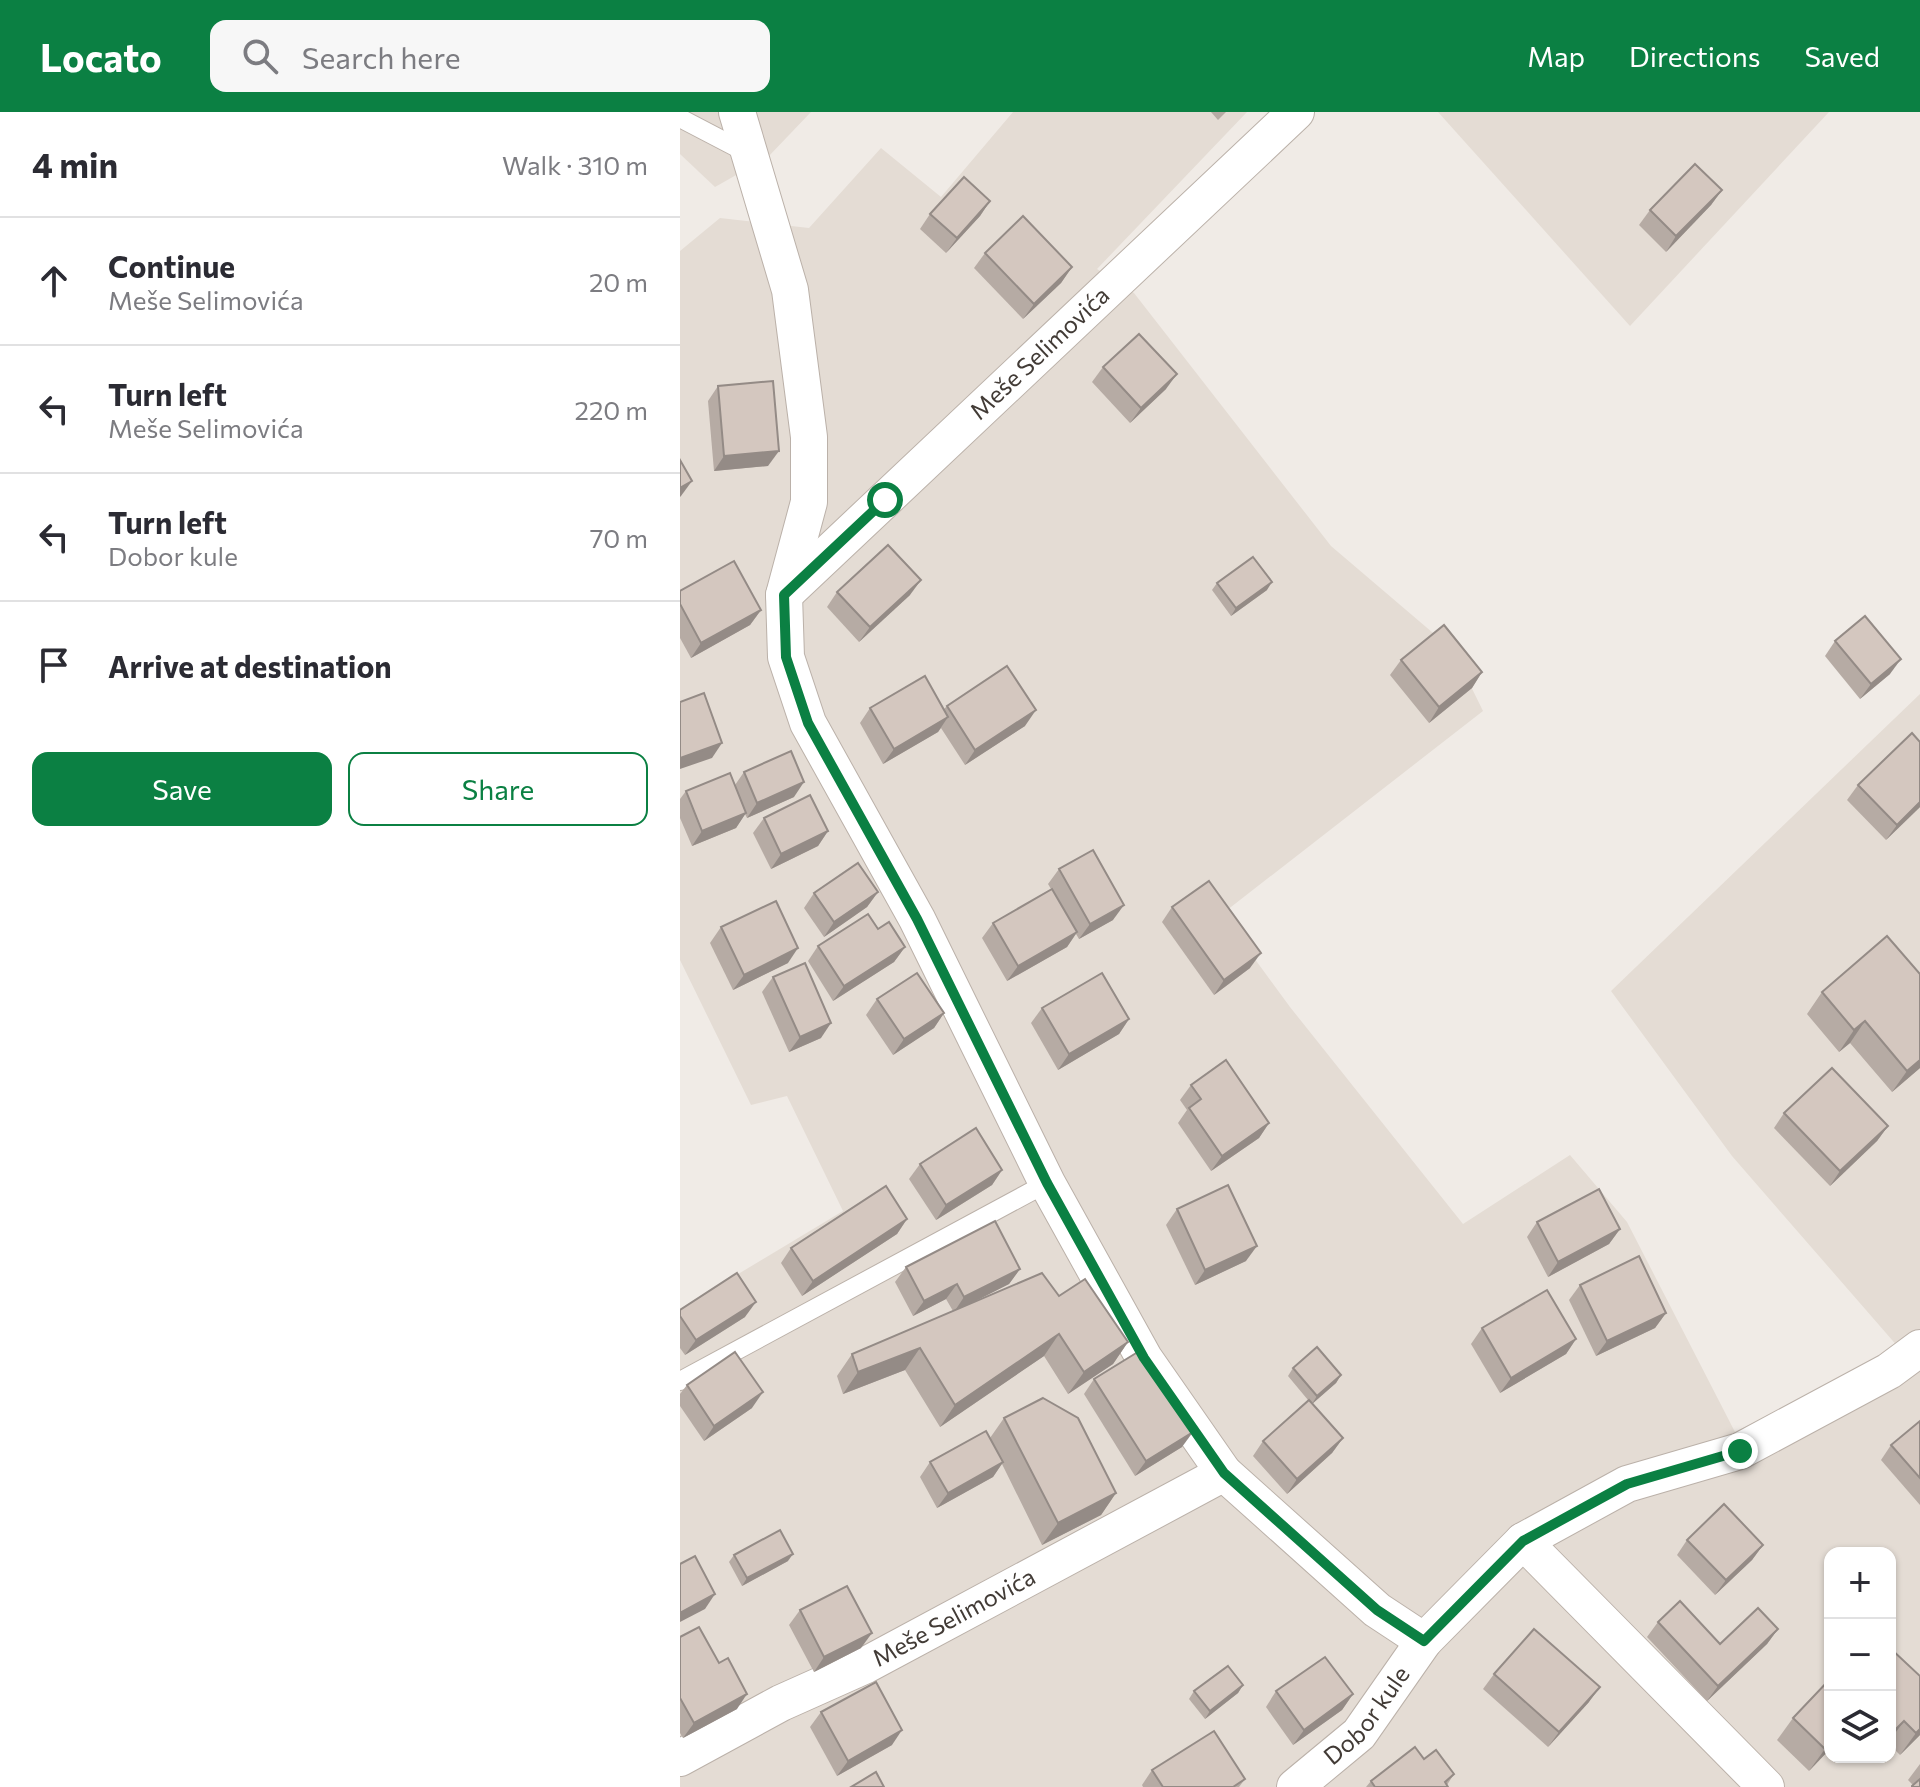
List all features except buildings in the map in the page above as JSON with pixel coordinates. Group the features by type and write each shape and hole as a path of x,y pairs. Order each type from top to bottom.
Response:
{"street":[{"path":"737,112 790,290 809,437 809,502 784,595 786,657 808,723 917,919 1047,1183 1144,1358 1224,1473 1377,1610 1424,1641"},
{"name":"Meše Selimovića","path":"784,595 1296,112"},
{"name":"Dobor kule","path":"1295,1787 1359,1734 1424,1641 1523,1541 1627,1484 1740,1451 1889,1371 1920,1348"},
{"name":"Meše Selimovića","path":"680,1758 781,1703 880,1658 1224,1473"},
{"path":"1523,1541 1766,1787"}],"lane":[{"path":"680,118 747,153"},
{"path":"680,1381 1047,1183"}],"shaded area":[{"path":"680,112 811,112 768,157 715,187 680,154"},
{"path":"1013,112 1247,112 1097,269 1134,293 1331,546 1453,650 1483,711 1222,914 1290,1007 1463,1224 1570,1155 1627,1222 1735,1432 1899,1348 1732,1156 1611,991 1920,694 1920,1787 680,1787 680,1309 843,1211 787,1096 751,1105 680,960 680,251 720,218 809,228 881,148 941,197"},
{"path":"1438,112 1829,112 1630,326"}],"route":[{"path":"885,500 784,595 786,657 808,723 917,919 1047,1183 1144,1358 1224,1473 1377,1610 1424,1641 1523,1541 1627,1484 1740,1451"}]}
